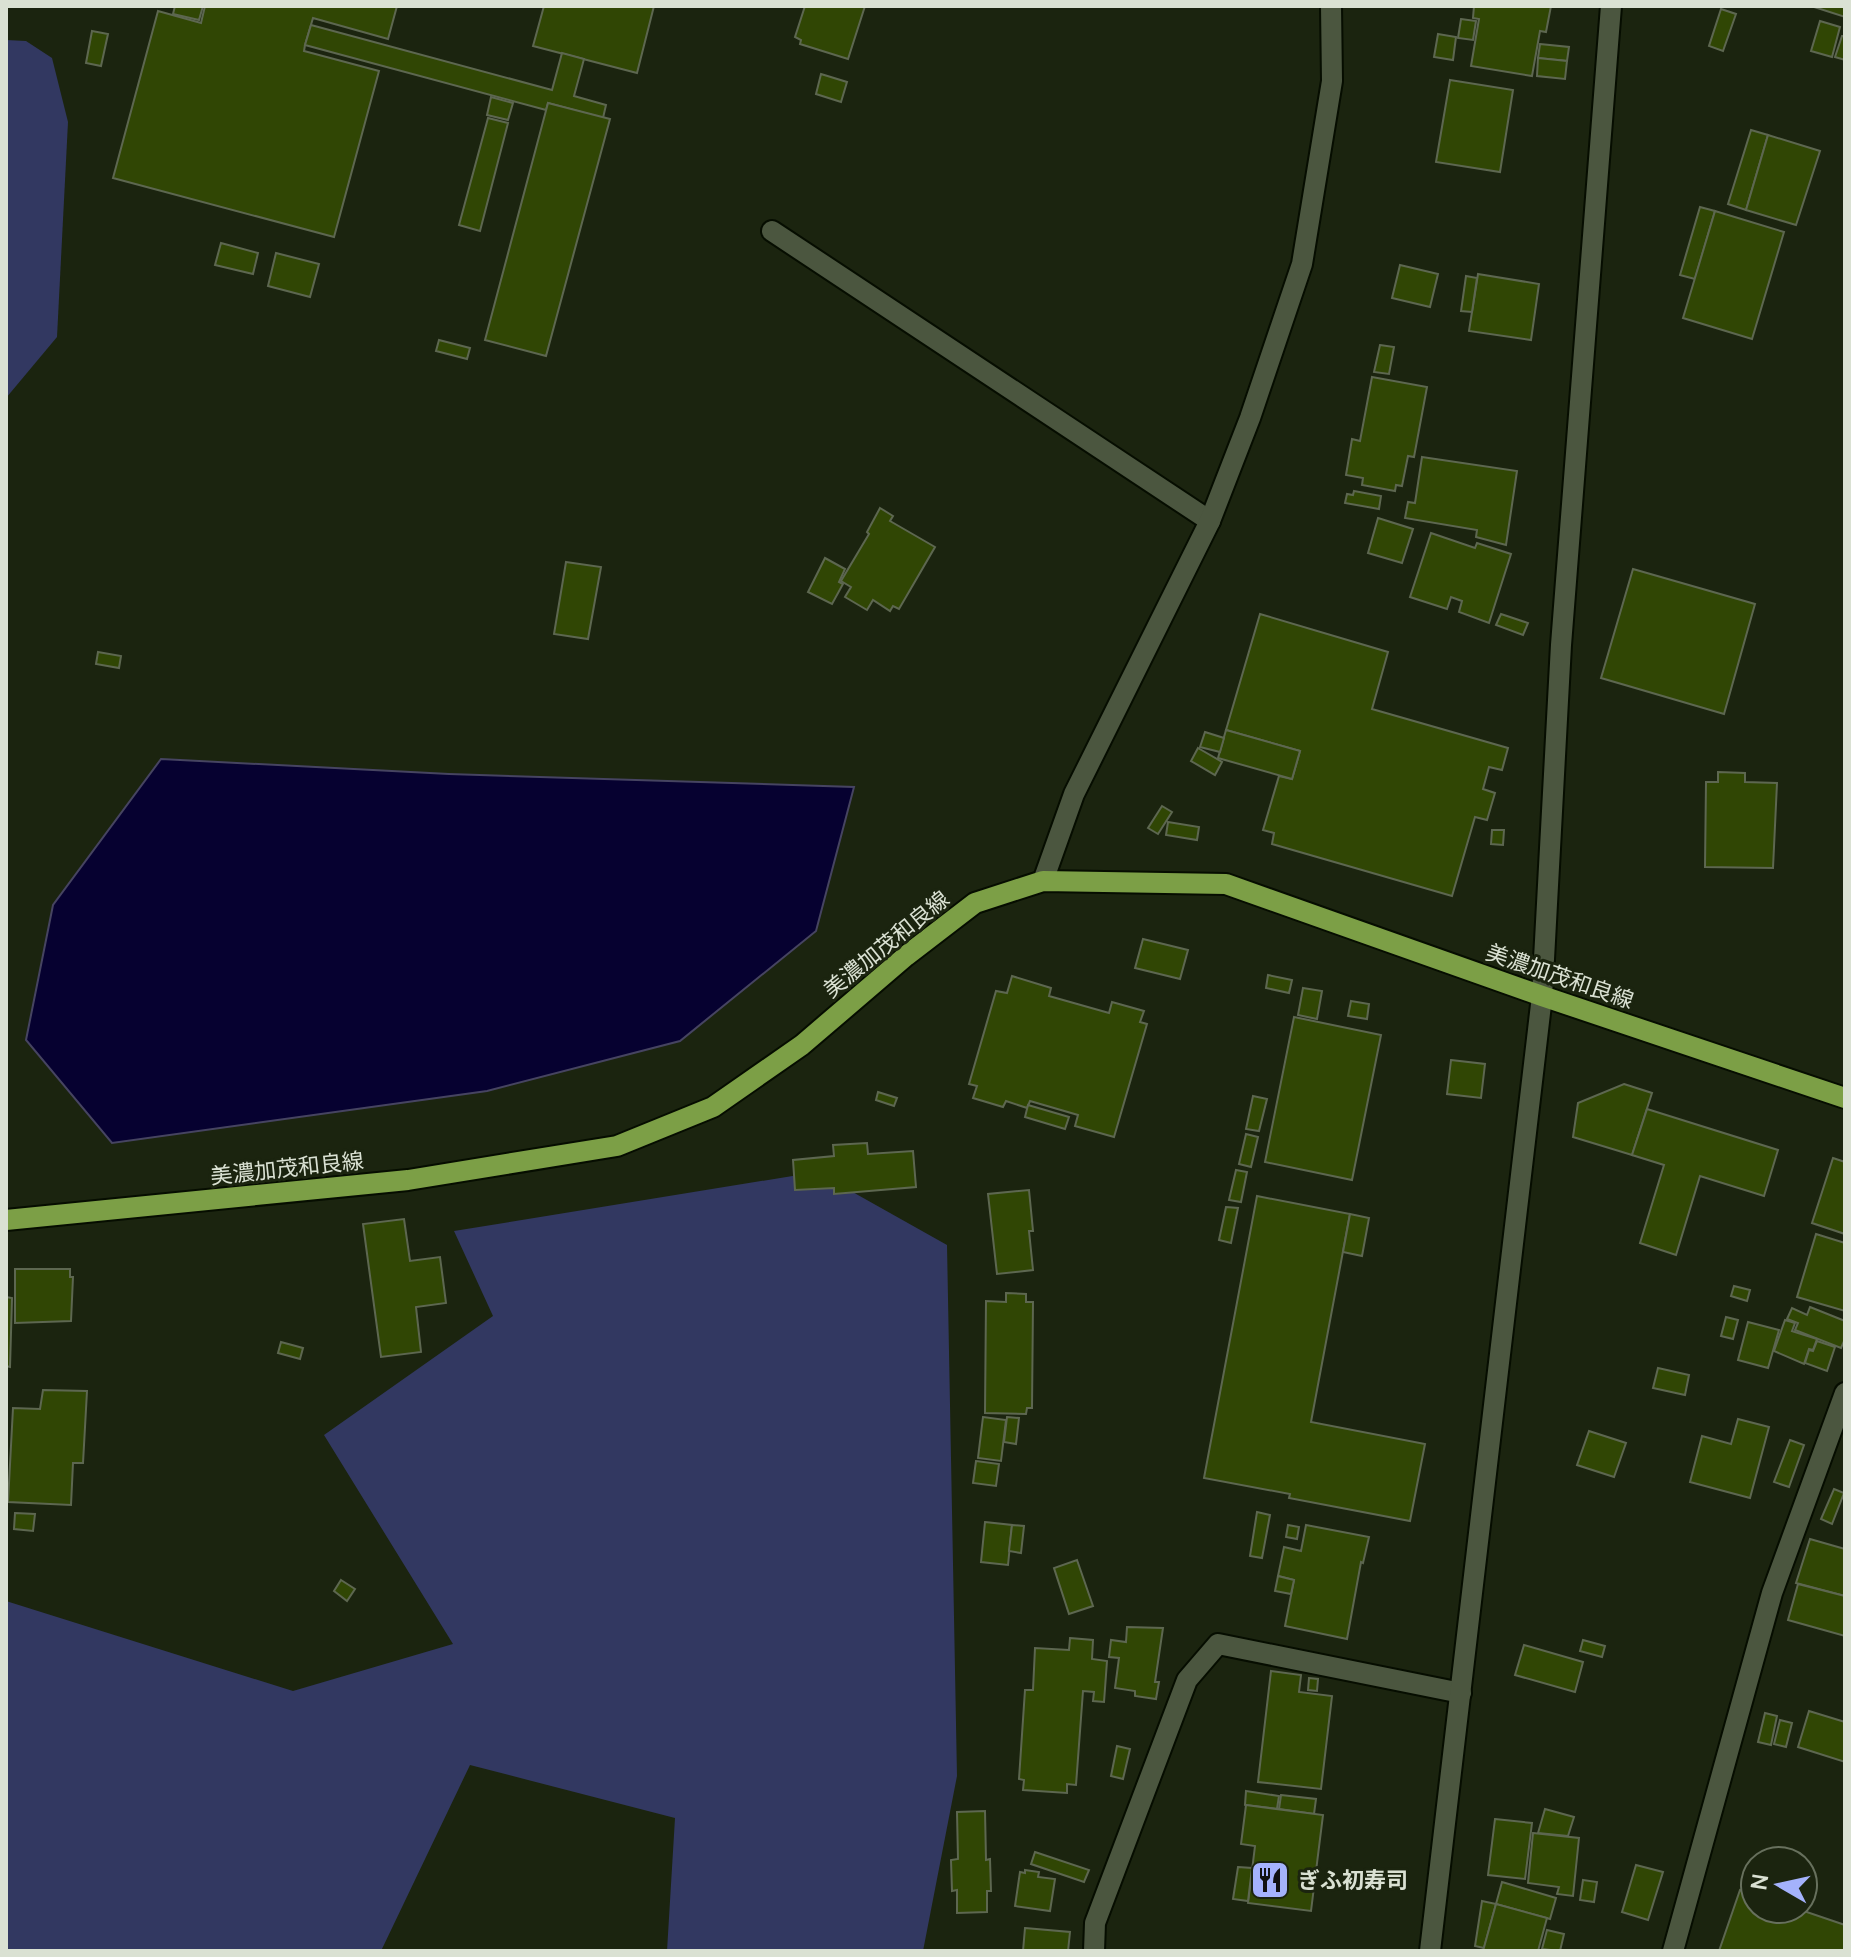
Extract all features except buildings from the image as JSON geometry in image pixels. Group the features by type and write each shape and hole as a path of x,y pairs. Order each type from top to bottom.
{"main road":[{"name":"美濃加茂和良線","path":"6,1220 408,1180 617,1146 713,1107 802,1045 906,956 975,903 1043,881 1226,884 1542,996 1845,1098"}],"street":[{"path":"1043,881 1074,794 1210,521 1250,418 1302,264 1332,81 1331,6"},
{"path":"1430,1951 1542,996 1561,645 1611,6"},
{"path":"772,231 1210,521"},
{"path":"1673,1951 1772,1593 1845,1393"},
{"path":"1094,1951 1095,1923 1187,1680 1218,1644 1461,1693"}],"shaded area":[{"path":"6,40 26,41 52,58 68,122 57,337 6,398"},
{"path":"161,759 449,774 854,787 816,931 680,1041 487,1091 112,1143 26,1040 53,905"},
{"path":"817,1172 947,1245 957,1776 923,1951 667,1951 675,1818 470,1765 381,1951 6,1951 6,1601 293,1691 453,1644 324,1435 493,1316 454,1231"}],"place":[{"name":"ぎふ初寿司","path":"1270,1880"}]}
